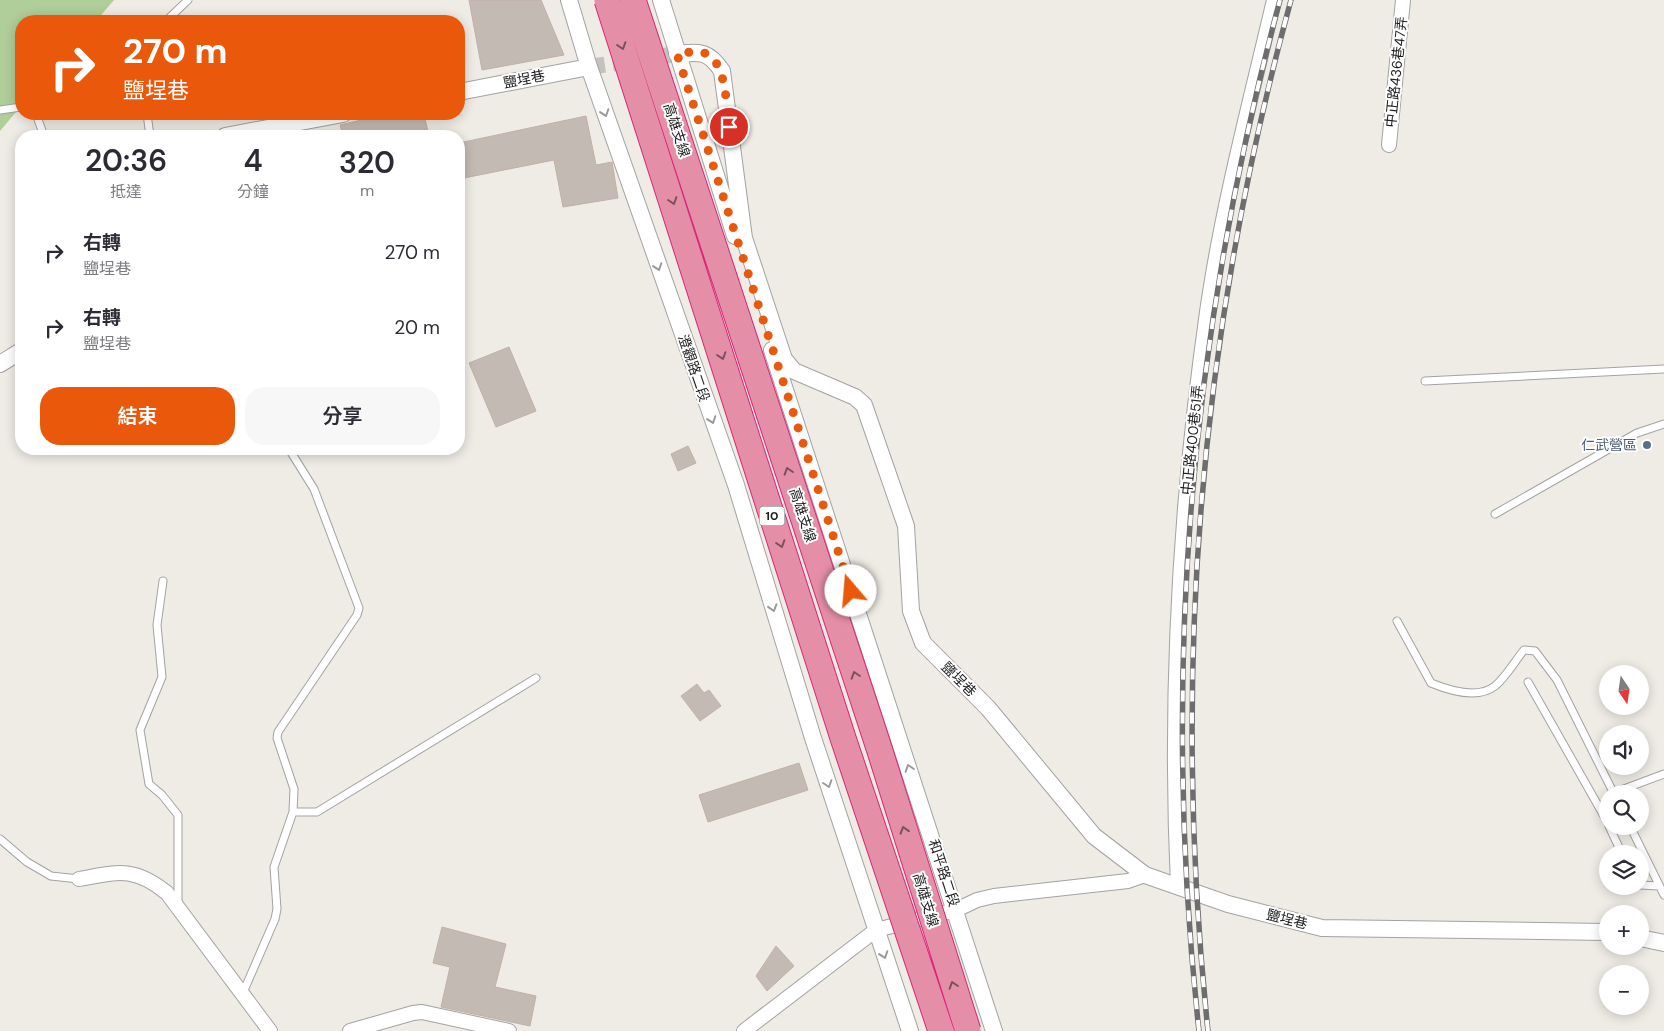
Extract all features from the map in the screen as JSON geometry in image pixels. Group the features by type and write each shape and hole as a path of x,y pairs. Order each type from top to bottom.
{"highway":[{"name":"高雄支線","path":"607,0 842,738 941,1031"},
{"name":"高雄支線","path":"632,0 879,748 968,1031"}],"street":[{"name":"澄觀路二段","path":"569,0 589,67 736,486 812,738 876,930"},
{"path":"661,0 677,54"},
{"name":"中正路400巷51弄","path":"1178,886 1176,638 1187,469 1207,310 1234,170 1274,0"},
{"name":"中正路436巷47弄","path":"1389,145 1403,0"},
{"name":"鹽埕巷","path":"677,54 702,52 714,59 722,71 744,238 784,359 794,371 855,397 864,405 906,526 911,611 923,642 988,708 1094,836 1145,875 1228,904 1322,928 1599,932"},
{"name":"和平路二段","path":"677,54 994,1031"},
{"name":"鹽埕巷","path":"465,91 589,67"},
{"path":"257,130 311,120"},
{"path":"0,364 15,355"},
{"path":"79,879 129,872 156,884 178,904 242,995 270,1031"},
{"path":"744,1031 876,930 956,910 977,900 994,896 1128,881 1145,875"},
{"path":"876,930 910,1031"},
{"path":"1649,940 1664,943"},
{"path":"350,1031 412,1013 422,1012 509,1031"}],"lane":[{"path":"172,15 188,0"},
{"path":"0,110 15,108"},
{"path":"1425,381 1664,369"},
{"path":"1495,514 1637,433 1664,424"},
{"path":"242,995 277,909 274,867 294,812 294,788 277,738 278,732 357,615 359,608 314,489 293,455"},
{"path":"163,581 157,625 162,677 140,730 149,784 162,795 178,815 178,904"},
{"path":"1397,621 1431,683 1449,690 1468,693 1494,687 1524,650 1535,652 1557,680 1610,785"},
{"path":"294,812 317,812 536,678"},
{"path":"1528,682 1599,807"},
{"path":"1635,785 1664,774"},
{"path":"1634,835 1664,895"},
{"path":"0,839 28,862 50,876 79,879"},
{"path":"1649,885 1660,886"}],"green space":[{"path":"0,0 114,0 101,15 15,15 15,113 0,131"}],"building":[{"path":"469,0 541,0 564,55 482,70"},
{"path":"586,116 596,165 612,162 618,198 563,207 554,160 465,178 465,142"},
{"path":"361,120 425,120 428,130 341,130 340,125"},
{"path":"509,347 536,411 496,427 469,363"},
{"path":"688,446 696,463 678,471 671,454"},
{"path":"697,684 704,693 709,690 721,706 700,721 681,696"},
{"path":"799,763 808,790 708,822 699,795"},
{"path":"442,927 506,944 495,987 536,996 530,1026 441,1007 450,967 433,963"},
{"path":"776,946 794,966 767,991 756,976"}],"tunnel":[{"path":"589,67 677,54"}],"railway":[{"path":"1199,1031 1188,901 1183,771 1184,641 1191,512 1204,383 1224,254 1249,127 1280,0"},
{"path":"1208,1031 1197,900 1192,770 1193,640 1201,511 1214,383 1234,255 1259,127 1291,0"}],"place":[{"name":"仁武營區","path":"1647,445"}],"route":[{"path":"729,127 722,71 714,59 702,52 677,54 851,591"}]}
